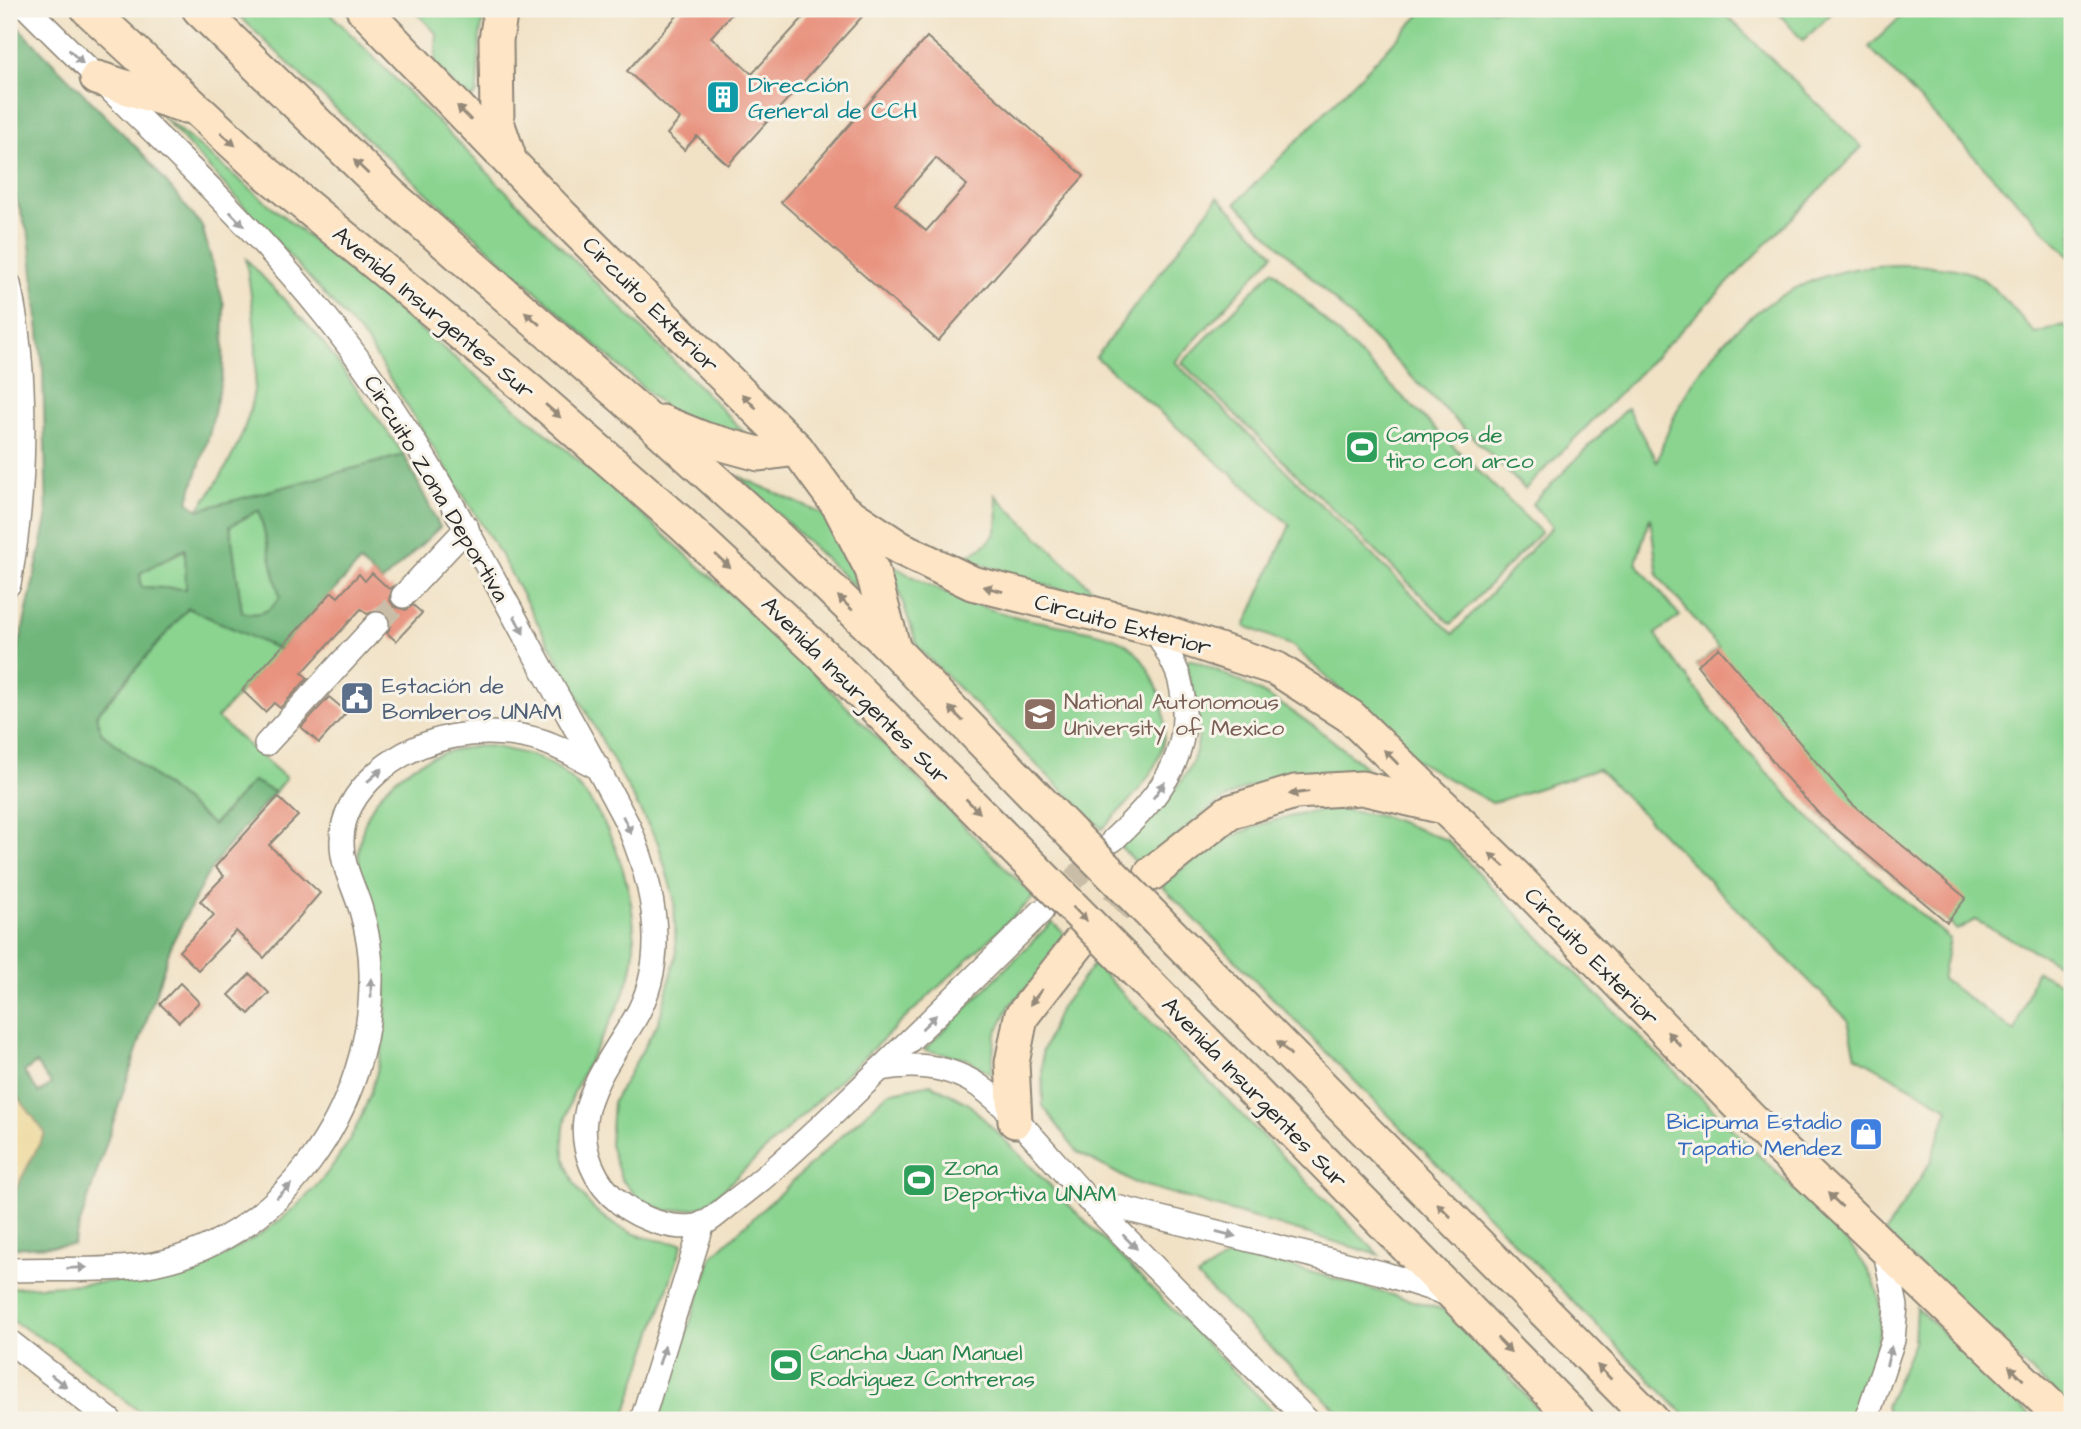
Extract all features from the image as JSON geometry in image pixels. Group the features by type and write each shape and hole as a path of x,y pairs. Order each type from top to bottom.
{"main road":[{"name":"Avenida Insurgentes Sur","path":"89,9 275,180 523,385 680,522 827,659 1577,1420"},
{"path":"200,9 393,197 643,415 775,535 894,650 1072,834 1652,1420"},
{"name":"Circuito Exterior","path":"363,9 797,449 841,509 900,548 972,583 1155,629 1277,669 1350,716 1439,806 1516,877 1780,1147 2066,1420"},
{"path":"501,9 496,40 497,122 510,160"},
{"path":"97,78 195,109"},
{"path":"643,415 704,439 759,454 797,449"},
{"path":"841,509 872,570 894,650"},
{"path":"1150,874 1230,812 1295,792 1362,788 1439,806"},
{"path":"1015,1121 1012,1063 1021,1017 1079,943"}],"street":[{"name":"Circuito Zona Deportiva","path":"28,9 152,130 322,311 421,452 467,528 599,768 629,827 647,875 655,927 650,975 643,1000 593,1094 585,1119 585,1147 597,1177 619,1202 633,1212 667,1224 703,1223"},
{"path":"9,284 23,375 18,516 9,584"},
{"path":"403,596 467,528"},
{"path":"266,744 377,624"},
{"path":"1113,840 1148,805 1174,769 1185,727 1178,676 1155,629"},
{"path":"9,1270 140,1266 172,1258 202,1247 249,1220 283,1193 305,1169 341,1115 353,1087 366,1039 371,999 370,959 361,910 345,868 342,839 348,811 356,796 387,765 412,748 450,736 489,733 545,742 599,768"},
{"path":"642,1420 703,1223 764,1180 1042,911"},
{"path":"880,1069 918,1065 954,1073 988,1092 1088,1200 1307,1420"},
{"path":"1088,1200 1382,1273 1457,1297"},
{"path":"1866,1420 1893,1340 1896,1306 1884,1247"},
{"path":"9,1341 110,1420"}],"green space":[{"path":"232,9 326,9 753,441 670,412 366,138"},
{"path":"413,9 485,9 480,36 477,93 468,101 435,65 437,34"},
{"path":"1426,9 1720,9 1862,147 1525,489 1236,203"},
{"path":"1775,9 1836,9 1803,41"},
{"path":"1909,9 2072,9 2072,259 1869,47"},
{"path":"9,18 142,153 202,226 224,305 223,371 210,432 188,501 198,510 404,455 440,527 382,582 360,562 280,650 188,608 96,715 101,732 213,825 253,781 275,792 227,847 206,877 172,943 73,1245 9,1248 9,1202 45,1133 9,1085 9,692 47,519 43,370 29,236 9,178","holes":["259,510 280,597 268,610 254,614 242,612 230,526","185,549 186,589 141,587 140,573","36,1063 51,1084 39,1093 24,1072"]},
{"path":"162,116 610,486 781,640 1034,897 710,1202 697,1208 667,1211 640,1200 621,1179 610,1145 613,1102 659,1021 676,955 674,898 658,843 499,552 365,339"},
{"path":"1218,197 1274,254 1175,362 1453,634 1552,527 1532,504 1627,408 1657,462 1672,421 1693,383 1718,349 1747,320 1781,296 1819,278 1860,268 1905,265 1943,267 1971,273 1985,281 2036,334 2064,325 2072,334 2072,971 1975,920 1957,930 1821,816 1697,665 1719,648 1658,576 1650,517 1636,563 1680,616 1655,634 1723,725 1818,827 1950,939 1942,979 2015,1032 2036,971 2072,989 2072,1410 1885,1233 1931,1161 1948,1108 1856,1056 1848,1020 1598,769 1492,803 1417,761 1293,646 1245,626 1290,525 1096,357"},
{"path":"246,259 319,337 404,455 198,510 237,446 248,418 254,390 255,332"},
{"name":"Campos de tiro con arco","path":"1273,270 1541,532 1451,624 1182,363"},
{"path":"738,476 825,515 855,573 856,588"},
{"path":"995,495 1099,596 1054,588 962,558 983,547 994,534 998,518"},
{"path":"259,510 280,597 268,610 254,614 242,612 230,525"},
{"path":"186,549 186,589 141,587 140,573"},
{"path":"890,564 920,581 983,607 1116,639 1126,644 1140,658 1155,681 1164,709 1162,749 1155,766 1132,798 1102,829 918,648"},
{"path":"188,608 280,650 217,718 286,778 275,792 253,781 213,825 101,732 96,716"},
{"path":"1189,659 1241,682 1289,709 1334,741 1377,778 1313,774 1291,776 1249,787 1211,808 1142,869 1119,845 1162,804 1190,768 1197,748 1199,725 1195,698 1185,665"},
{"path":"489,746 528,754 546,761 581,789 611,837 629,894 634,950 630,975 619,1004 575,1090 566,1119 563,1148 571,1177 592,1207 611,1223 634,1234 683,1243 623,1420 150,1420 59,1349 9,1319 9,1288 132,1279 172,1272 217,1257 258,1235 295,1208 326,1175 351,1138 369,1096 381,1051 386,1003 385,979 378,932 359,863 359,847 365,824 388,786 405,772 444,753"},
{"path":"1337,809 1386,817 1447,840 1540,938 1850,1245 1868,1270 1876,1287 1880,1320 1869,1373 1849,1420 1690,1420 1162,886 1202,854 1242,832 1286,817"},
{"path":"1052,922 1072,941 1010,1005 995,1036 991,1074 967,1059 924,1050"},
{"path":"1094,964 1379,1255 1133,1182 1077,1152 1043,1106 1042,1053 1059,1010"},
{"name":"Zona Deportiva UNAM","path":"931,1084 969,1104 1282,1420 658,1420 712,1256 888,1093"},
{"path":"1236,1251 1452,1312 1548,1420 1347,1420 1197,1277"},
{"path":"1916,1307 2035,1420 1890,1420 1886,1406 1914,1343"}],"sand":[{"path":"9,1085 45,1133 9,1202"}],"building":[{"name":"Dirección General de CCH","path":"683,9 736,9 711,37 752,74 811,9 869,9 728,165 697,136 684,150 667,134 680,119 627,71"},
{"path":"927,37 1084,176 938,341 781,202","holes":["936,158 967,185 926,231 895,204"]},
{"path":"372,573 389,589 393,586 389,599 394,607 406,610 413,605 422,613 396,641 387,633 391,626 387,614 379,610 367,614 361,609 302,673 308,678 280,708 274,703 265,712 242,690 332,592 338,597 359,574 365,581"},
{"path":"1719,648 1852,804 1966,898 1947,922 1821,816 1782,773 1697,665"},
{"path":"329,697 347,712 319,743 301,727"},
{"path":"278,797 298,816 269,845 320,893 264,958 236,931 198,970 179,951 214,915 200,901 224,876 215,867"},
{"path":"250,974 269,993 249,1014 229,995"},
{"path":"180,983 199,1002 179,1022 160,1004"}],"tunnel":[{"path":"377,624 403,596"},
{"path":"1049,904 1104,849"},
{"path":"1079,943 1151,874"}],"place":[{"name":"Dirección General de CCH","path":"723,97"},
{"name":"Campos de tiro con arco","path":"1362,447"},
{"name":"Estación de Bomberos UNAM","path":"357,698"},
{"name":"National Autonomous University of Mexico","path":"1040,714"},
{"name":"Bicipuma Estadio Tapatio Mendez","path":"1866,1134"},
{"name":"Zona Deportiva UNAM","path":"919,1180"},
{"name":"Cancha Juan Manuel Rodriguez Contreras","path":"786,1365"}]}
